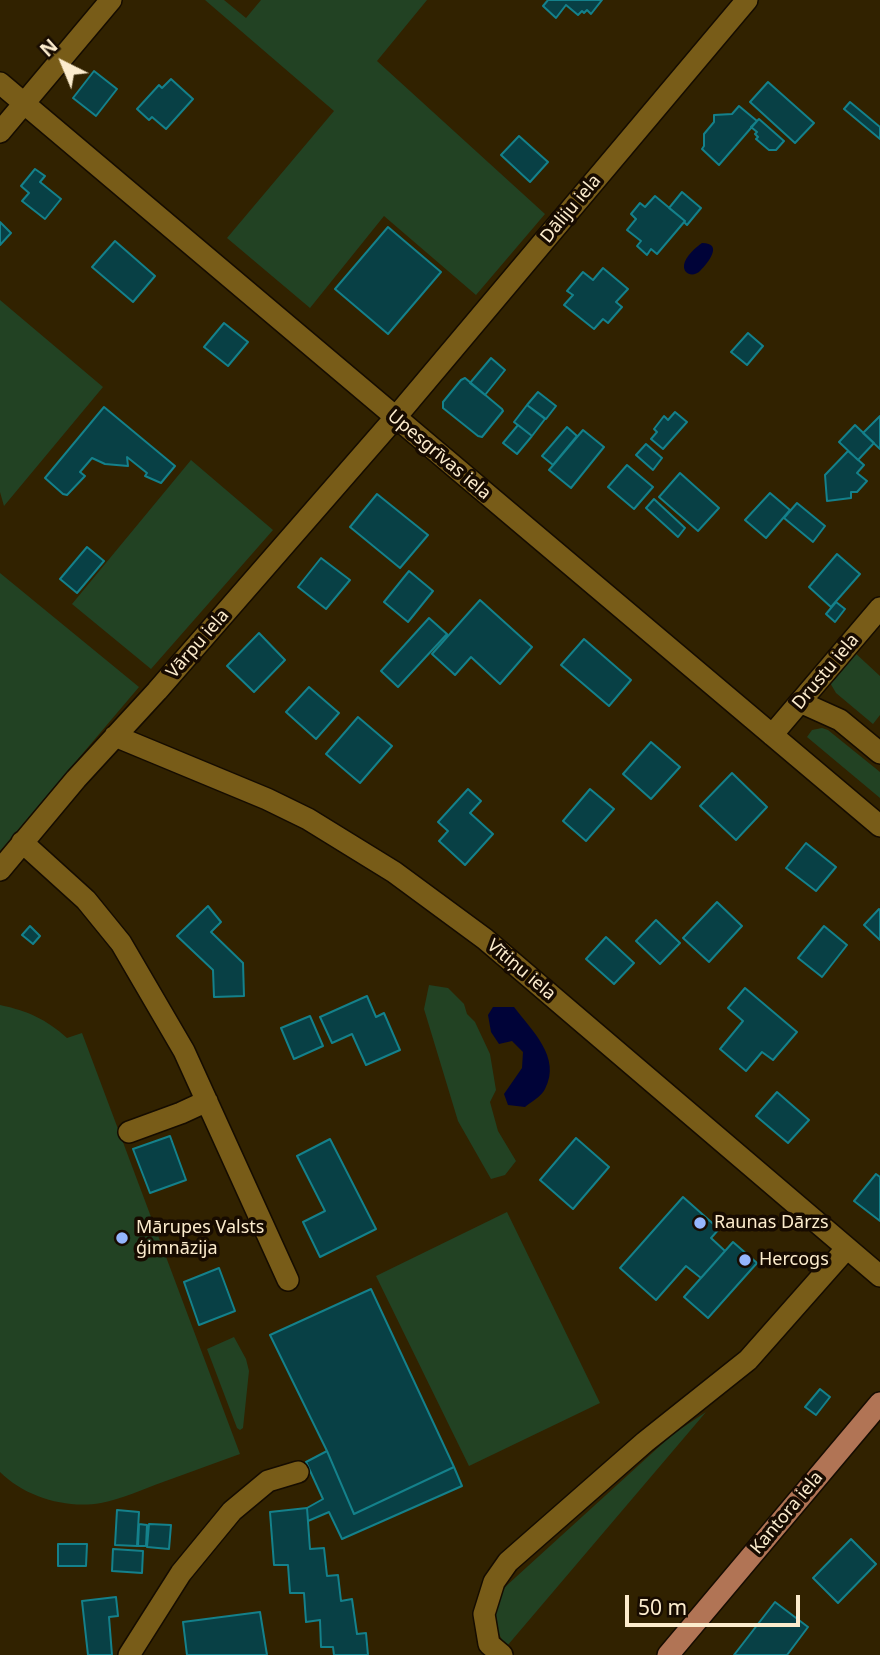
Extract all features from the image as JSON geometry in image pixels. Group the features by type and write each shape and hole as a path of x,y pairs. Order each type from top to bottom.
{"main road":[{"name":"Kantora iela","path":"668,1655 880,1403"}],"street":[{"path":"0,132 111,0"},
{"name":"Dāliju iela","path":"395,418 747,0"},
{"name":"Upesgrīvas iela","path":"0,83 880,826"},
{"name":"Vārpu iela","path":"0,870 76,779 157,691 395,418"},
{"name":"Drustu iela","path":"772,735 880,608"},
{"path":"800,702 840,720 880,752"},
{"name":"Vītiņu iela","path":"115,736 267,799 307,819 394,872 485,939 880,1276"},
{"path":"22,842 86,900 121,943 184,1051 288,1280"},
{"path":"129,1132 207,1101"},
{"path":"502,1655 489,1644 484,1614 494,1582 508,1562 645,1442 748,1360 847,1248"},
{"path":"129,1655 181,1573 232,1511 268,1481 298,1472"}],"green space":[{"path":"205,0 224,0 246,18 261,0 427,0 377,61 545,214 476,295 384,216 310,308 227,238 334,111"},
{"path":"0,300 103,387 4,506 0,492"},
{"path":"191,460 273,530 151,669 72,604"},
{"path":"0,573 139,687 0,851"},
{"path":"853,651 880,676 880,715 873,724 836,693 829,681"},
{"path":"822,728 880,772 880,798 807,737 812,730"},
{"path":"429,985 448,988 464,1004 490,1054 496,1090 490,1102 498,1131 516,1161 505,1175 491,1179 458,1121 424,1009"},
{"path":"0,1005 36,1017 67,1038 82,1033 240,1454 125,1496 88,1504 47,1499 21,1488 0,1472"},
{"path":"507,1212 600,1403 469,1466 376,1276"},
{"path":"234,1337 249,1371 243,1428 240,1430 207,1349"},
{"path":"706,1412 507,1646 496,1625 496,1611 505,1587 673,1434"}],"shaded area":[{"path":"702,243 712,246 712,254 700,271 689,274 684,268 685,262 691,252"},
{"path":"493,1007 514,1007 536,1035 547,1055 550,1066 545,1089 525,1107 508,1105 504,1094 522,1068 523,1052 512,1041 499,1044 491,1032 488,1015"}],"building":[{"path":"548,0 602,0 591,14 587,10 578,15 566,5 556,18 543,6"},
{"path":"94,71 117,89 96,116 73,98"},
{"path":"171,79 193,99 166,129 152,117 149,120 137,109 159,85 162,88"},
{"path":"768,82 814,123 795,143 750,102"},
{"path":"850,102 880,127 880,139 844,109"},
{"path":"739,106 757,121 719,165 702,149 704,134 714,122 714,115 732,114"},
{"path":"759,119 784,141 776,150 769,150 756,139 757,132 751,127"},
{"path":"519,136 548,162 530,182 501,155"},
{"path":"35,169 45,176 40,182 61,199 45,219 22,201 29,193 21,186"},
{"path":"682,192 701,208 687,225 669,208"},
{"path":"655,196 685,221 657,254 651,249 647,255 637,246 641,241 627,230 636,219 631,214 640,203 645,207"},
{"path":"0,222 11,233 0,245"},
{"path":"388,227 441,272 388,334 335,289"},
{"path":"115,241 155,276 133,302 92,267"},
{"path":"603,268 628,289 616,302 622,307 608,323 603,319 594,329 564,305 573,295 567,291 583,272 593,280"},
{"path":"224,323 248,342 228,366 204,347"},
{"path":"748,333 763,346 747,365 731,352"},
{"path":"491,358 505,370 485,395 470,383"},
{"path":"465,378 503,411 482,437 443,408 443,402"},
{"path":"538,392 556,406 546,419 527,405"},
{"path":"527,405 545,419 532,436 514,422"},
{"path":"104,407 175,466 161,483 145,476 147,473 127,457 128,466 105,464 92,458 80,472 85,476 67,495 63,494 45,478"},
{"path":"675,412 687,422 663,449 651,439 657,432 654,429 664,416 668,420"},
{"path":"880,416 880,449 863,433"},
{"path":"518,425 532,436 517,454 503,443"},
{"path":"855,425 874,443 858,460 839,442"},
{"path":"567,427 577,436 553,465 542,456"},
{"path":"583,430 604,447 571,488 549,470"},
{"path":"646,444 662,458 653,470 636,455"},
{"path":"848,451 864,465 857,473 867,481 857,492 851,492 851,498 827,501 825,475"},
{"path":"627,465 653,487 634,509 608,487"},
{"path":"680,473 719,508 698,531 659,497"},
{"path":"770,493 790,510 766,538 745,520"},
{"path":"377,494 428,535 400,568 350,527"},
{"path":"654,499 685,528 678,537 646,508"},
{"path":"797,503 825,526 813,542 784,518"},
{"path":"87,547 104,561 77,593 60,579"},
{"path":"837,554 860,574 831,607 809,587"},
{"path":"321,558 350,580 326,609 298,587"},
{"path":"409,571 433,591 408,622 384,602"},
{"path":"480,600 532,647 500,684 471,657 455,675 432,654"},
{"path":"836,602 845,609 835,622 826,614"},
{"path":"429,618 447,634 398,687 381,671"},
{"path":"259,633 285,660 254,692 227,666"},
{"path":"584,639 631,680 609,706 561,665"},
{"path":"309,687 339,713 316,739 286,712"},
{"path":"358,717 392,746 360,783 326,754"},
{"path":"651,742 680,767 651,799 623,774"},
{"path":"732,773 767,807 736,840 700,806"},
{"path":"468,789 481,801 470,813 493,834 465,865 439,841 448,831 438,822"},
{"path":"590,789 614,809 586,841 563,821"},
{"path":"806,843 836,867 816,891 786,868"},
{"path":"717,902 742,926 709,962 683,938"},
{"path":"208,906 221,922 211,932 243,963 244,996 214,997 213,970 177,936"},
{"path":"880,910 880,940 864,925"},
{"path":"656,920 680,943 660,964 636,941"},
{"path":"30,926 40,936 33,944 22,935"},
{"path":"824,926 847,945 822,977 798,958"},
{"path":"606,937 634,963 614,984 586,959"},
{"path":"745,988 797,1032 773,1060 762,1052 746,1071 720,1049 743,1021 728,1008"},
{"path":"367,996 376,1017 384,1013 400,1050 366,1065 352,1034 332,1043 320,1017"},
{"path":"310,1016 323,1046 294,1059 281,1028"},
{"path":"777,1092 809,1120 788,1143 756,1116"},
{"path":"170,1136 186,1180 150,1193 133,1149"},
{"path":"576,1138 609,1167 573,1209 540,1180"},
{"path":"330,1139 376,1229 320,1257 303,1222 325,1211 297,1156"},
{"path":"876,1174 880,1177 880,1221 854,1201"},
{"path":"683,1197 719,1229 711,1238 725,1251 701,1278 686,1266 656,1300 620,1268"},
{"path":"733,1242 757,1263 708,1318 684,1297"},
{"path":"219,1268 235,1311 199,1325 184,1282"},
{"path":"371,1289 454,1467 354,1514 327,1451 270,1335"},
{"path":"820,1389 830,1397 816,1415 805,1407"},
{"path":"327,1451 354,1514 454,1467 462,1486 342,1539 329,1512 308,1521 307,1508 323,1499 306,1462"},
{"path":"307,1508 310,1549 324,1548 327,1576 338,1575 341,1601 352,1599 357,1634 366,1633 368,1655 334,1655 333,1647 321,1647 320,1620 306,1622 304,1593 290,1593 288,1565 274,1565 270,1512"},
{"path":"117,1510 139,1512 137,1546 115,1545"},
{"path":"139,1524 147,1525 146,1546 138,1546"},
{"path":"149,1524 171,1525 169,1549 147,1547"},
{"path":"851,1539 876,1564 838,1603 813,1578"},
{"path":"58,1544 87,1544 86,1566 58,1566"},
{"path":"113,1549 143,1551 142,1573 112,1571"},
{"path":"116,1597 118,1616 109,1617 112,1655 88,1655 82,1601"},
{"path":"775,1602 808,1627 787,1655 734,1655"},
{"path":"260,1612 267,1655 187,1655 183,1622"}],"place":[{"name":"Raunas Dārzs","path":"700,1223"},
{"name":"Mārupes Valsts ģimnāzija","path":"122,1238"},
{"name":"Hercogs","path":"745,1260"}]}
